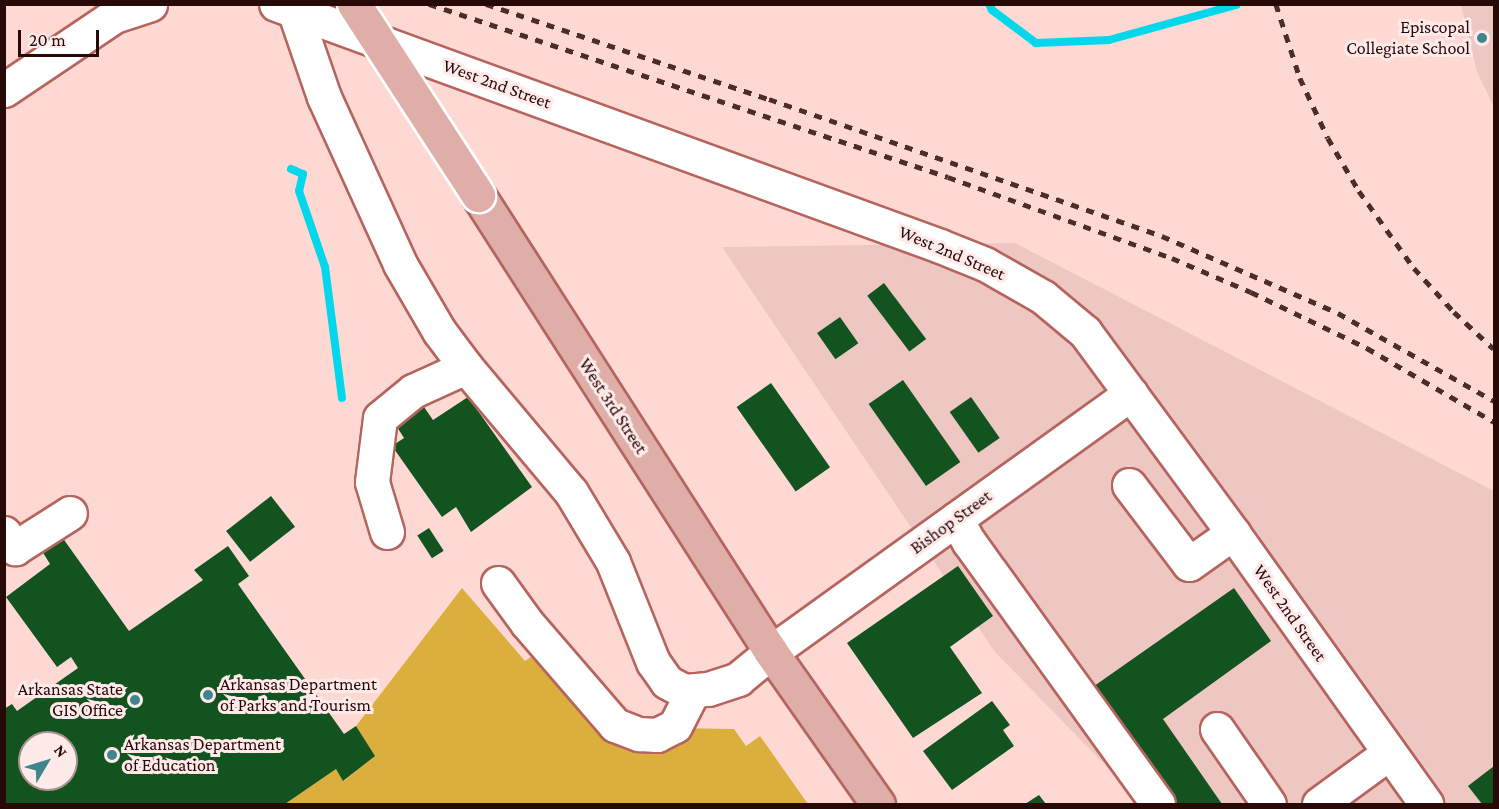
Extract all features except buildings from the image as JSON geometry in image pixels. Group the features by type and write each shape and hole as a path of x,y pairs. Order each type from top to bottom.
{"main road":[{"name":"West 3rd Street","path":"354,4 771,652 878,804"}],"street":[{"path":"4,90 114,16 150,4"},
{"path":"285,7 385,234 439,331 466,367 571,492 613,562 652,662 668,682 684,692 692,692 675,726 657,735 639,734 615,725 527,623 498,583"},
{"name":"West 2nd Street","path":"285,7 985,264 1042,297 1068,316 1084,332 1131,393 1426,804"},
{"path":"387,532 372,482 380,418 413,391 466,367"},
{"name":"Bishop Street","path":"692,692 738,679 771,652 1131,393"},
{"path":"1129,485 1189,564 1233,533"},
{"path":"4,533 15,548 70,513"},
{"path":"956,519 969,542 1158,804"},
{"path":"1217,729 1269,804"},
{"path":"1318,804 1389,753"}],"shaded area":[{"name":"Episcopal Collegiate School","path":"1461,5 1494,5 1494,107 1477,72"},
{"path":"1015,243 1494,491 1494,804 1143,804 995,652 722,247"},
{"path":"462,588 525,661 541,650 594,703 671,728 734,729 746,746 760,736 808,804 285,804 336,769 344,781 374,756 356,726"}],"waterway":[{"path":"989,4 992,10 1036,43 1109,40 1236,5"},
{"path":"291,169 303,174 299,191 325,267 342,398"}],"railway":[{"path":"429,4 948,177 1172,258 1251,292 1367,348 1494,422"},
{"path":"486,4 769,99 1162,236 1338,313 1494,401"},
{"path":"1276,4 1300,78 1328,138 1359,191 1414,268 1454,312 1494,349"}],"place":[{"name":"Episcopal Collegiate School","path":"1482,38"},
{"name":"Arkansas Department of Parks and Tourism","path":"208,695"},
{"name":"Arkansas State GIS Office","path":"135,700"},
{"name":"Arkansas Department of Education","path":"112,755"}]}
